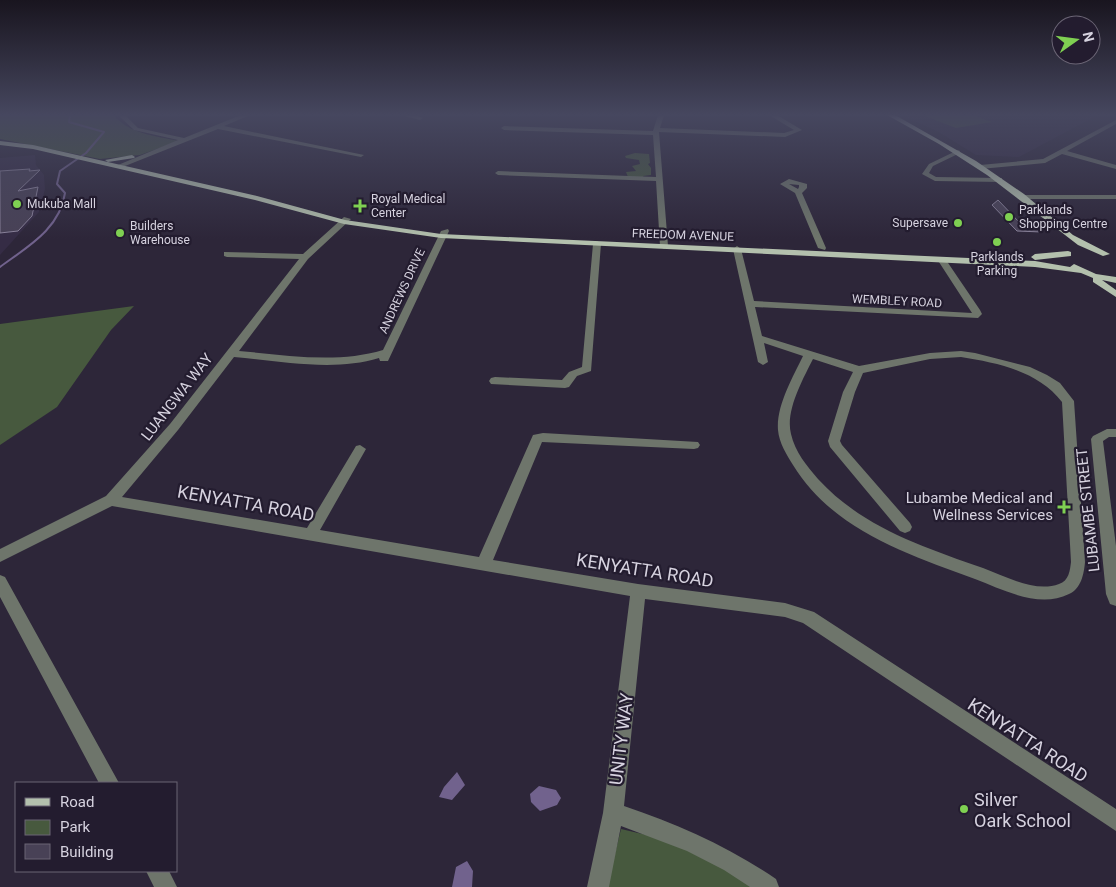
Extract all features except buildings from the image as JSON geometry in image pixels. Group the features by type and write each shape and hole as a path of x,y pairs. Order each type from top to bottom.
{"main road":[{"name":"FREEDOM AVENUE","path":"68,156 120,166 346,220 443,233 596,244 664,244 737,250 869,256 1033,260"},
{"path":"964,156 1021,197 1064,234 1085,247 1116,258"},
{"path":"96,161 132,157"},
{"name":"FREEDOM AVENUE","path":"443,233 664,244 912,252 1033,260"},
{"path":"1064,234 1068,253 1066,260 1116,294"},
{"path":"1033,260 1085,251 1106,254"},
{"path":"869,256 912,252"},
{"path":"1033,260 1116,280"}],"street":[{"path":"110,164 135,156"},
{"path":"120,166 144,156"},
{"path":"657,156 664,244"},
{"path":"949,156 931,165 925,174 930,178 999,180"},
{"path":"980,167 1039,162 1052,156"},
{"path":"1078,156 1116,167"},
{"path":"498,173 658,179"},
{"path":"798,192 822,248"},
{"path":"1021,197 1116,197"},
{"name":"LUANGWA WAY","path":"0,556 111,500 174,427 305,257 346,220"},
{"name":"ANDREWS DRIVE","path":"230,353 307,359 366,359 385,357 443,233"},
{"path":"495,381 565,384 573,374 587,369 596,244"},
{"path":"737,250 763,362"},
{"path":"227,254 305,257"},
{"name":"WEMBLEY ROAD","path":"750,304 975,316 977,314 975,310 941,259"},
{"path":"758,338 859,370 930,356 961,354 1026,369 1056,386 1068,401 1078,562 1076,577 1071,586 1062,591 1033,592 956,566 886,538 848,515 818,490 795,460 784,430 792,395 809,355"},
{"path":"859,370 849,392 834,441 836,447 905,527"},
{"name":"LUBAMBE STREET","path":"1116,433 1107,433 1097,439 1116,599"},
{"path":"484,564 537,438 694,445"},
{"path":"310,535 360,449"},
{"name":"KENYATTA ROAD","path":"111,500 638,591 785,610 808,617 1116,821"},
{"path":"0,582 108,782"},
{"name":"UNITY WAY","path":"598,887 613,813 638,591"},
{"path":"613,813 661,828 708,848 768,887"},
{"path":"158,872 166,887"}],"shaded area":[{"name":"Mukuba Mall","path":"35,156 36,165 44,175 45,189 39,212 0,255 0,158"},
{"path":"457,772 465,785 452,800 439,797 444,787"},
{"path":"539,786 556,790 561,798 557,805 540,811 531,802 530,794"},
{"path":"467,861 473,871 472,887 452,887 456,867"}],"green space":[{"path":"87,156 126,156 100,159"},
{"path":"625,156 649,156 650,163 648,164 651,168 651,175 643,176 644,178 628,177 626,172 636,171 632,166 640,164 639,160"},
{"path":"134,306 111,330 57,407 0,445 0,324"},
{"path":"621,829 694,846 751,887 607,887"}],"waterway":[{"path":"0,267 41,236 57,217 65,193 57,184 60,171 81,156"}],"place":[{"name":"Mukuba Mall","path":"17,204"},
{"name":"Royal Medical Center","path":"360,206"},
{"name":"Parklands Shopping Centre","path":"1009,217"},
{"name":"Supersave","path":"958,223"},
{"name":"Builders Warehouse","path":"120,233"},
{"name":"Parklands Parking","path":"997,242"},
{"name":"Lubambe Medical and Wellness Services","path":"1064,507"},
{"name":"Silver Oark School","path":"964,809"}]}
